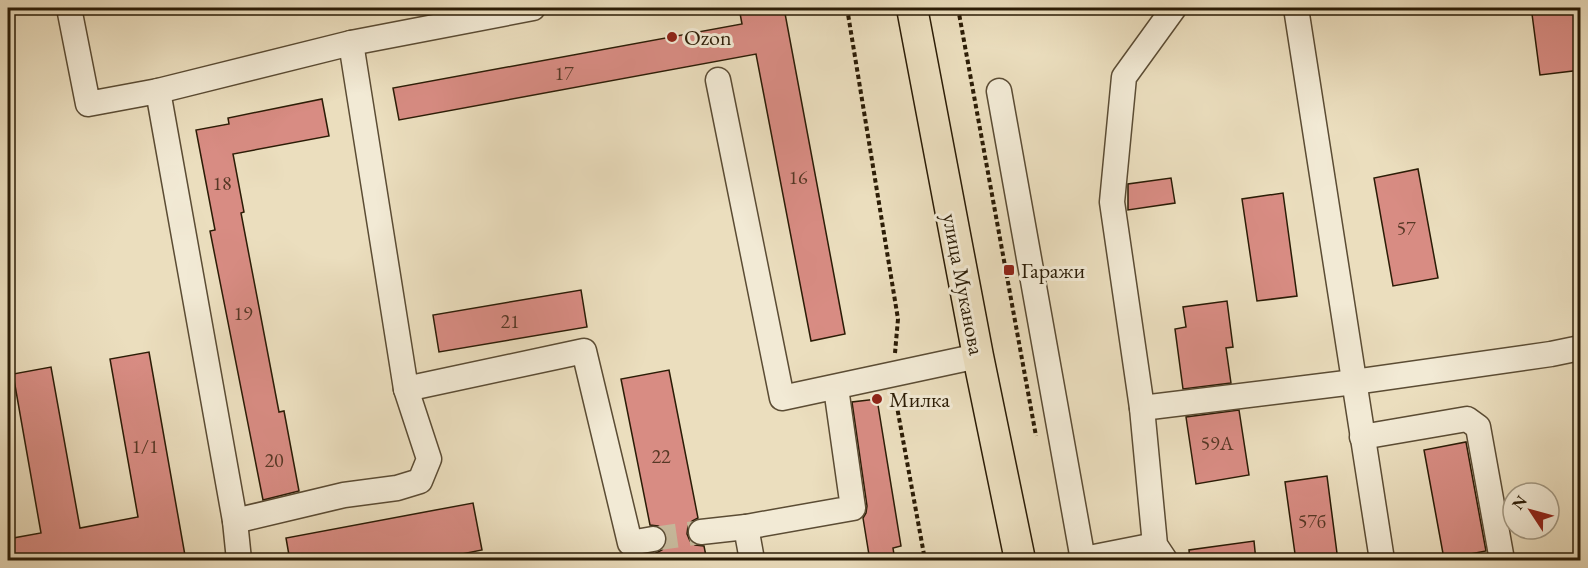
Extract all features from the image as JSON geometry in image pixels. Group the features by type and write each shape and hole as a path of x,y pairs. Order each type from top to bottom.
{"main road":[{"name":"улица Муканова","path":"912,8 978,356 1020,561"}],"street":[{"path":"69,8 88,104 158,91 351,43 518,9"},
{"path":"999,91 1081,560 1160,553 1142,408 1112,202 1124,77 1173,8"},
{"path":"1296,8 1382,561"},
{"path":"235,521 344,495 397,489 420,481 429,459 406,389 351,43"},
{"path":"718,80 782,398 978,356"},
{"path":"158,91 235,521 239,561"},
{"path":"1142,408 1354,382 1581,348"},
{"path":"406,389 584,351 636,547"},
{"path":"701,532 746,527 853,508 836,388"},
{"path":"1362,437 1467,419 1478,427 1502,561"},
{"path":"746,527 752,561"}],"path":[{"path":"847,8 898,319 893,375 895,399 925,561"},
{"path":"958,8 1021,363 1038,444"}],"building":[{"path":"739,8 784,8 845,334 811,341 756,54 399,120 393,88 742,24"},
{"path":"1581,8 1581,70 1540,75 1532,14"},
{"path":"322,99 329,136 233,154 244,212 241,213 279,412 284,411 299,491 263,500 210,231 215,230 196,130 229,124 228,118"},
{"path":"1418,169 1438,278 1393,286 1374,178"},
{"path":"1171,178 1175,203 1128,210 1128,184"},
{"path":"1283,193 1297,296 1257,301 1242,199"},
{"path":"581,290 587,327 439,352 433,315"},
{"path":"1227,301 1233,347 1226,348 1231,383 1183,389 1175,329 1186,327 1183,307"},
{"path":"149,352 186,561 8,561 8,539 41,533 13,374 51,367 80,528 138,517 110,359"},
{"path":"669,370 698,518 688,526 687,534 695,545 704,546 707,561 657,561 656,553 666,544 667,536 664,529 650,525 621,379"},
{"path":"877,399 901,546 893,548 895,561 870,561 863,518 867,506 852,402"},
{"path":"1239,410 1249,475 1196,484 1186,417"},
{"path":"1466,442 1486,551 1444,559 1424,450"},
{"path":"1327,476 1338,561 1296,561 1285,482"},
{"path":"473,503 482,550 427,561 290,561 286,538"},
{"path":"1254,541 1256,561 1190,561 1189,550"}],"tunnel":[{"path":"653,539 701,532"}],"place":[{"name":"Ozon","path":"672,37"},
{"name":"Гаражи","path":"1009,270"},
{"name":"Милка","path":"877,399"}]}
